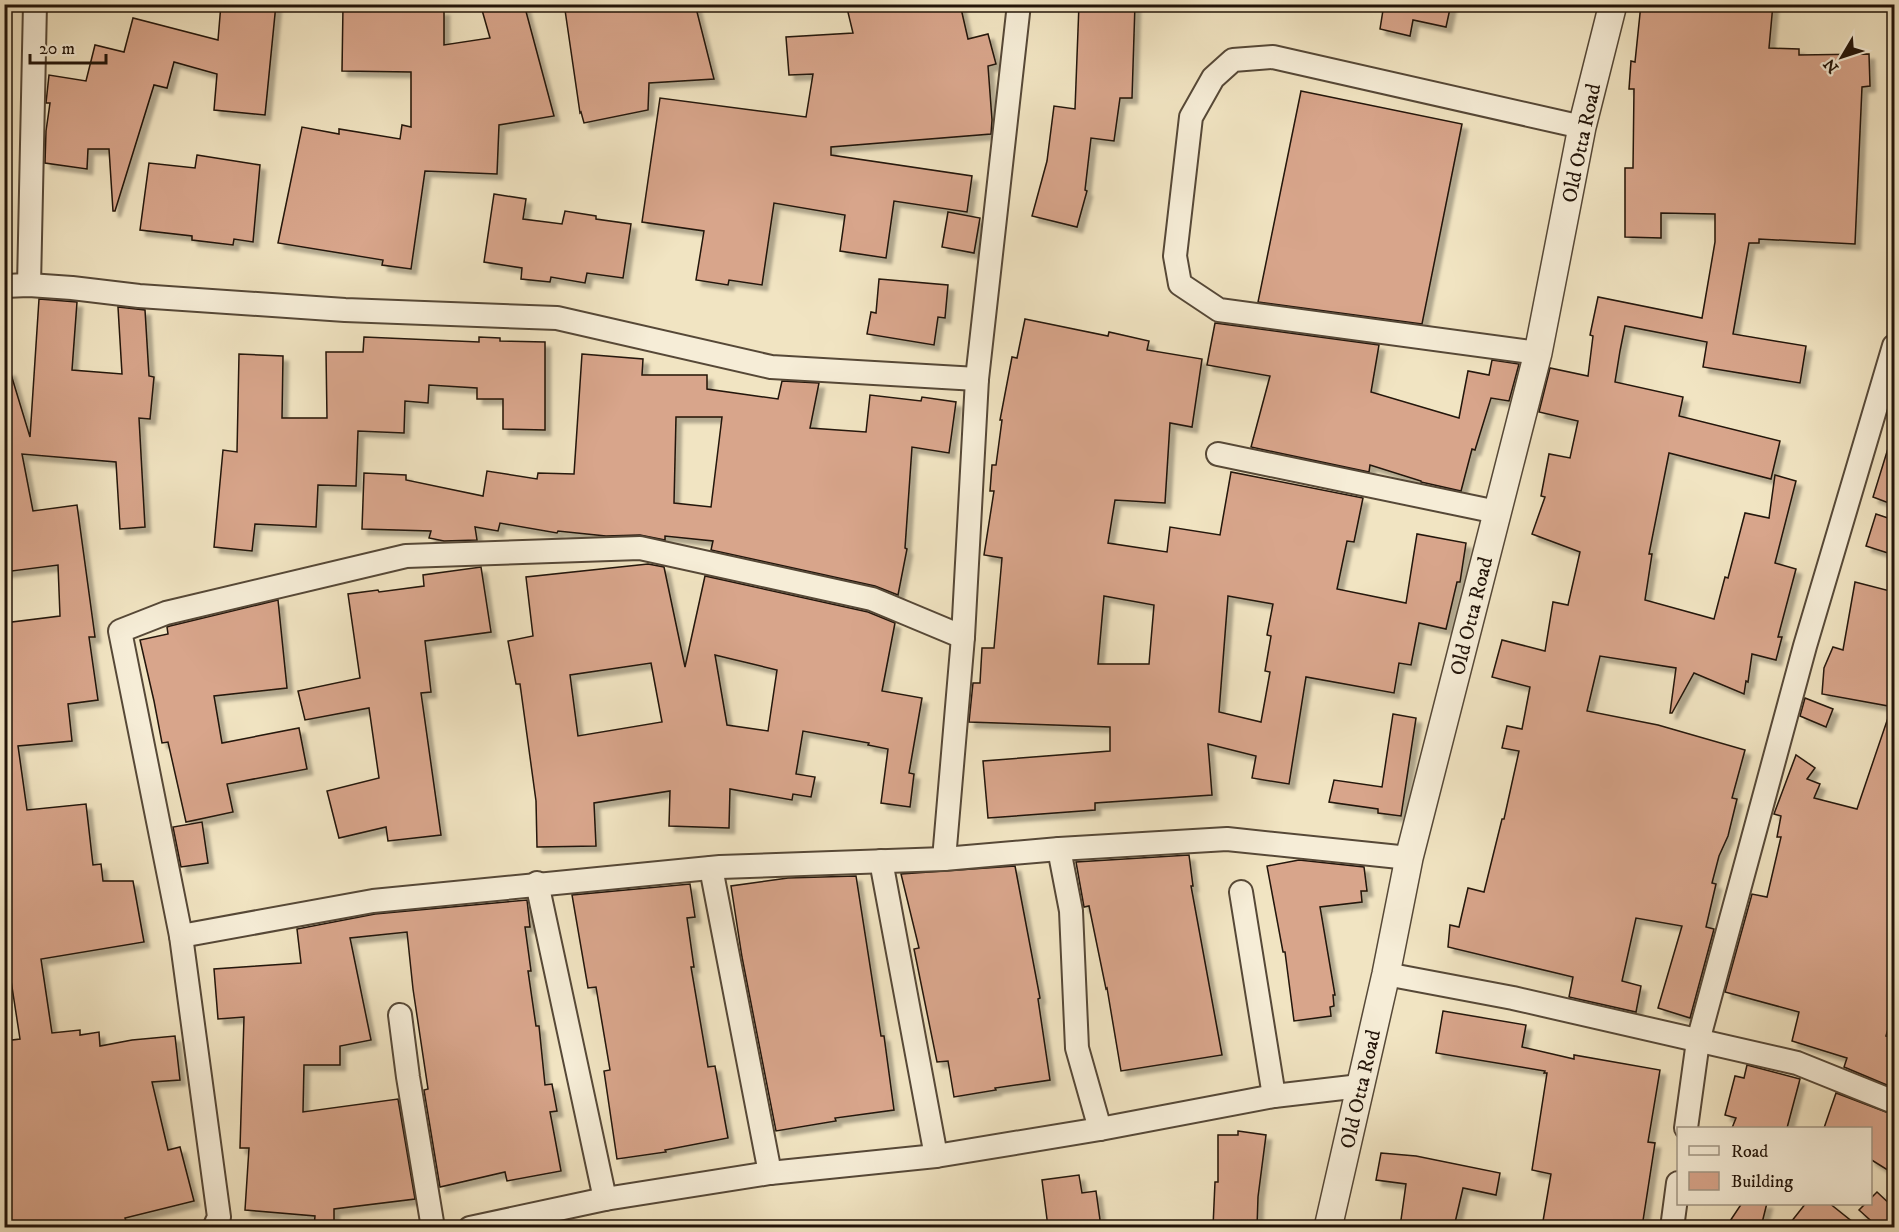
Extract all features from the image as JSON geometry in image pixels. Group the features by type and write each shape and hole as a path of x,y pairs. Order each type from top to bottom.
{"street":[{"path":"29,285 35,4"},
{"path":"944,859 963,637 977,379 1019,4"},
{"name":"Old Otta Road","path":"1328,1227 1386,974 1409,858 1538,354 1582,127 1613,4"},
{"path":"1538,354 1219,310 1180,284 1176,256 1191,117 1213,78 1233,60 1273,57 1582,127"},
{"path":"4,286 72,288 139,296 345,310 558,318 771,367 977,379"},
{"path":"1686,1127 1698,1041 1805,646 1894,346"},
{"path":"1218,454 1497,512"},
{"path":"214,1227 219,1217 181,936 120,631 166,613 406,556 640,548 872,599 963,637"},
{"path":"181,936 374,901 537,883 711,868 944,859 1059,849 1227,839 1409,858"},
{"path":"1059,849 1071,911 1077,1048 1100,1129"},
{"path":"881,861 936,1156"},
{"path":"711,868 770,1173"},
{"path":"537,883 604,1199"},
{"path":"1241,892 1274,1096"},
{"path":"1386,974 1513,998 1797,1063 1894,1102"},
{"path":"400,1015 433,1227"},
{"path":"470,1227 604,1199 770,1173 936,1156 1100,1129 1274,1096 1360,1086"},
{"path":"1672,1227 1677,1190"}],"building":[{"path":"221,4 276,4 265,115 214,110 217,74 174,62 167,88 154,85 115,211 113,211 109,149 88,149 87,169 45,163 50,103 46,103 49,75 86,81 95,45 124,52 133,18 218,40"},
{"path":"504,4 524,4 554,116 499,125 497,174 425,171 411,269 382,265 383,260 278,243 302,127 339,134 339,129 400,139 402,125 411,127 411,72 342,71 343,6 377,6 377,10 444,10 444,45 490,38 482,10"},
{"path":"606,4 695,4 714,79 649,83 648,110 584,123 580,113 565,10"},
{"path":"846,4 960,4 968,39 988,34 996,64 988,66 991,134 831,147 831,155 972,176 967,212 894,201 886,258 840,251 845,215 774,203 762,285 729,280 728,285 696,280 704,231 642,222 660,98 806,117 813,74 789,75 786,37 853,33"},
{"path":"1079,4 1135,4 1132,98 1120,98 1114,141 1091,138 1085,190 1087,191 1077,227 1032,216 1047,161 1054,106 1075,109"},
{"path":"1384,4 1451,4 1446,27 1413,20 1410,36 1380,29"},
{"path":"1641,4 1773,4 1769,48 1799,49 1799,55 1869,54 1870,86 1862,87 1855,244 1759,239 1759,243 1749,243 1733,334 1806,346 1800,383 1703,367 1707,342 1625,326 1620,351 1615,382 1683,397 1679,416 1780,441 1771,479 1669,453 1649,554 1652,554 1645,600 1714,619 1725,577 1728,578 1745,513 1769,518 1775,475 1796,481 1775,563 1796,569 1778,637 1782,637 1776,660 1752,654 1744,694 1694,673 1670,713 1676,668 1600,656 1587,711 1658,725 1745,750 1732,798 1737,799 1728,836 1719,856 1712,883 1716,884 1706,927 1714,929 1690,1018 1658,1008 1682,926 1636,918 1622,981 1641,986 1636,1012 1569,997 1573,977 1448,947 1450,925 1459,927 1468,888 1484,892 1502,819 1504,819 1519,751 1502,748 1507,726 1522,729 1530,687 1492,677 1502,640 1545,651 1553,602 1568,605 1580,552 1532,534 1545,497 1541,496 1549,454 1570,458 1578,421 1539,412 1550,368 1588,376 1593,336 1590,335 1598,297 1702,318 1715,242 1715,214 1661,213 1661,238 1625,237 1625,168 1633,168 1634,89 1629,89 1631,61 1635,62"},
{"path":"1301,91 1462,124 1422,324 1258,302"},
{"path":"197,155 260,165 253,242 234,239 233,245 192,240 192,236 140,230 149,163 195,168"},
{"path":"494,194 526,199 523,219 562,224 565,211 596,216 596,219 631,224 623,278 587,273 585,283 551,277 550,282 521,279 522,268 484,262"},
{"path":"948,212 980,218 974,253 942,247"},
{"path":"879,279 948,285 945,318 938,317 934,345 867,334 871,312 876,313"},
{"path":"39,299 77,302 72,370 122,374 118,307 145,310 149,376 154,377 150,419 139,418 145,527 120,529 116,462 22,454 33,511 77,505 95,637 89,637 98,700 68,704 72,741 18,746 27,810 86,804 93,865 101,864 103,881 133,881 144,942 41,959 52,1033 80,1030 80,1035 99,1032 100,1046 175,1036 180,1080 152,1082 168,1150 180,1147 194,1201 125,1218 128,1227 4,1227 4,1041 20,1039 8,961 4,962 4,623 60,616 58,565 4,572 4,371 10,371 30,437"},
{"path":"1025,319 1108,336 1109,332 1149,341 1147,350 1202,359 1192,427 1170,423 1165,503 1115,500 1108,543 1167,552 1170,527 1220,535 1231,472 1363,498 1354,542 1347,541 1337,589 1406,603 1417,534 1466,543 1460,582 1457,582 1446,629 1419,623 1411,665 1399,663 1394,693 1306,677 1289,784 1252,778 1256,756 1208,744 1212,795 1095,803 1095,810 988,818 983,761 1110,751 1110,727 969,722 973,683 980,683 982,648 994,648 1002,558 984,555 994,491 990,491 992,465 996,465 1002,420 1000,420 1012,357 1017,358","holes":["1104,596 1154,605 1149,664 1098,664","1228,596 1273,604 1267,635 1271,636 1265,671 1270,672 1261,722 1219,712"]},
{"path":"1215,323 1379,345 1371,392 1459,418 1468,371 1489,375 1492,360 1519,364 1509,401 1491,398 1475,450 1472,449 1461,491 1421,482 1370,465 1369,472 1251,447 1270,376 1207,365"},
{"path":"364,337 479,342 479,337 500,338 500,341 545,342 545,430 503,429 503,399 477,399 477,388 429,385 428,403 405,401 404,433 358,431 356,486 318,485 316,527 255,524 252,551 214,547 223,450 237,452 239,354 283,356 282,418 327,418 326,352 363,352"},
{"path":"582,354 643,359 642,375 707,375 707,389 778,399 782,381 819,383 810,428 866,432 870,395 921,401 922,397 956,402 949,453 912,447 905,548 907,549 898,595 875,586 711,550 713,541 665,536 665,540 640,535 606,536 558,531 557,533 500,523 498,531 475,527 477,540 444,541 429,538 431,531 362,529 364,473 406,475 406,480 483,496 487,471 537,479 538,473 574,474","holes":["676,417 722,417 711,507 674,503"]},
{"path":"1890,442 1894,443 1894,505 1873,497"},
{"path":"1876,514 1894,520 1894,555 1866,546"},
{"path":"648,564 664,567 685,667 705,576 868,612 895,623 882,691 922,698 909,773 914,774 910,807 881,803 888,749 868,745 869,743 803,731 796,774 815,777 811,797 793,794 792,800 730,789 729,828 669,826 670,791 594,803 596,846 537,847 536,801 520,684 516,684 508,641 533,636 526,577","holes":["715,655 777,670 768,731 727,725","651,663 662,722 578,736 570,675"]},
{"path":"481,567 491,632 425,641 431,692 421,693 441,835 388,841 386,827 339,838 327,791 379,778 369,708 305,720 298,691 360,678 348,594 424,586 423,575"},
{"path":"1855,582 1894,592 1894,707 1822,694 1824,668 1833,647 1843,650"},
{"path":"278,600 287,688 214,696 222,743 299,728 307,769 227,784 233,812 186,822 168,742 162,743 140,640 168,634 167,627 170,626"},
{"path":"1805,698 1833,709 1826,727 1800,716"},
{"path":"1891,709 1894,709 1894,1007 1886,1036 1894,1039 1894,1088 1844,1067 1847,1058 1792,1041 1799,1012 1725,992 1752,894 1767,897 1781,837 1777,837 1781,816 1774,814 1796,755 1815,768 1807,779 1820,784 1814,798 1857,809"},
{"path":"1393,714 1416,718 1401,816 1378,813 1378,809 1329,802 1334,780 1382,787"},
{"path":"202,822 208,863 181,867 173,827"},
{"path":"1189,855 1193,886 1191,886 1222,1055 1121,1071 1107,988 1089,906 1084,907 1076,862"},
{"path":"1299,860 1364,867 1367,891 1361,891 1362,902 1320,907 1335,995 1333,995 1334,1006 1330,1007 1331,1016 1294,1021 1285,952 1283,952 1267,866"},
{"path":"1015,866 1040,998 1038,999 1050,1080 954,1097 948,1061 937,1062 914,949 919,948 901,874"},
{"path":"856,876 881,1036 884,1036 894,1110 835,1118 836,1121 776,1131 742,957 731,886 788,878"},
{"path":"690,884 695,917 687,918 694,967 691,967 708,1067 715,1066 728,1138 665,1150 666,1152 617,1159 604,1071 610,1070 596,987 588,988 572,895"},
{"path":"527,900 530,927 525,927 531,971 528,971 536,1026 539,1026 545,1085 552,1084 557,1111 550,1112 561,1171 507,1181 505,1172 440,1187 424,1090 428,1089 407,932 350,938 371,1040 340,1046 340,1065 304,1065 303,1112 398,1099 415,1199 334,1209 334,1227 314,1227 315,1216 245,1210 249,1148 240,1148 244,1017 218,1019 214,969 301,963 297,929 375,914"},
{"path":"1443,1011 1526,1025 1522,1047 1574,1059 1574,1055 1660,1070 1648,1142 1655,1143 1642,1227 1542,1227 1551,1174 1532,1170 1547,1073 1436,1053"},
{"path":"1747,1065 1800,1079 1787,1127 1732,1127 1736,1118 1725,1115 1735,1076 1744,1078"},
{"path":"1836,1093 1894,1115 1894,1174 1872,1160 1872,1127 1824,1127"},
{"path":"1238,1131 1266,1135 1258,1197 1257,1227 1213,1227 1215,1182 1218,1182 1218,1135 1238,1135"},
{"path":"1381,1153 1416,1156 1500,1173 1496,1195 1463,1188 1454,1227 1400,1227 1406,1184 1376,1180"},
{"path":"1079,1175 1082,1193 1096,1191 1101,1227 1048,1227 1042,1180"},
{"path":"1877,1192 1894,1208 1894,1227 1878,1227 1859,1210 1864,1205 1872,1205 1872,1197"},
{"path":"1741,1205 1766,1205 1761,1227 1726,1227"},
{"path":"1804,1205 1832,1205 1859,1227 1787,1227"}]}
